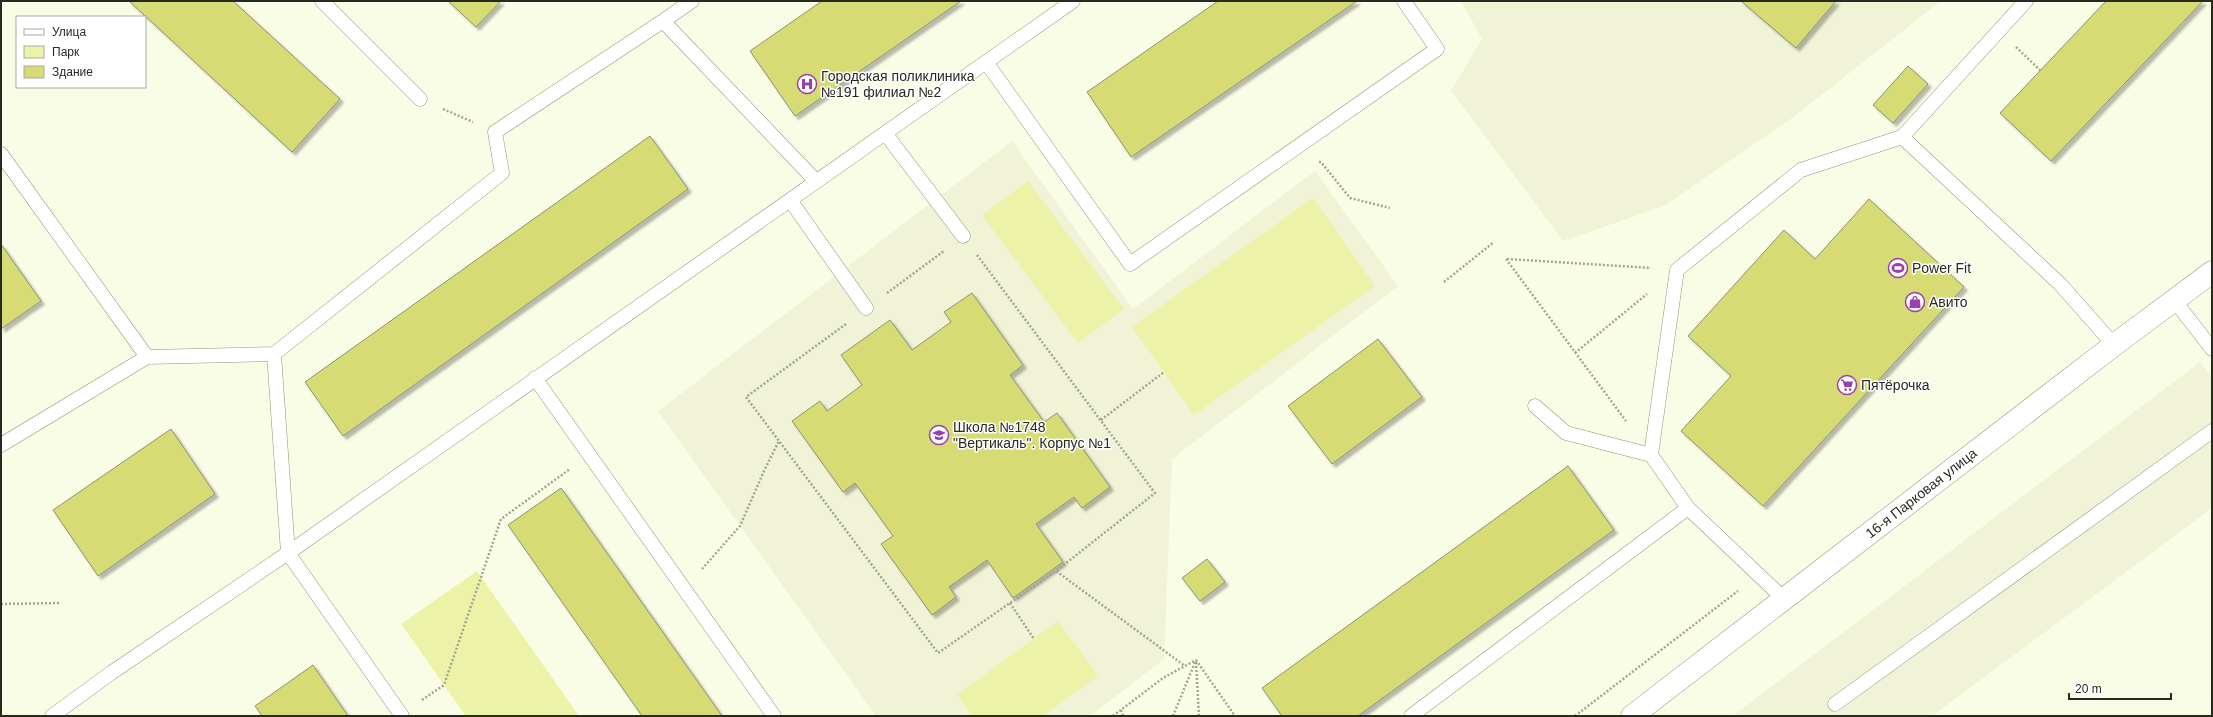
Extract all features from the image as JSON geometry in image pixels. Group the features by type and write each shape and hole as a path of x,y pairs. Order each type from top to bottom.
{"main road":[{"name":"16-я Парковая улица","path":"1632,716 2114,345 2212,272"}],"lane":[{"path":"322,1 420,100"},
{"path":"1,445 147,357 274,354 502,173 495,132 692,1"},
{"path":"52,716 111,673 288,553 1073,1"},
{"path":"986,62 1130,264 1437,49 1404,1"},
{"path":"1651,456 1677,270 1801,170 1902,137 2026,1"},
{"path":"663,21 816,181"},
{"path":"885,133 963,236"},
{"path":"1902,137 2060,284 2114,345"},
{"path":"1,154 147,357"},
{"path":"790,200 866,308"},
{"path":"2174,300 2212,349"},
{"path":"274,354 288,553 402,716"},
{"path":"536,378 774,716"},
{"path":"1535,406 1566,433 1651,456 1688,508 1784,599"},
{"path":"1835,704 2212,431"},
{"path":"1411,716 1688,508"}],"path":[{"path":"1999,31 2040,70"},
{"path":"420,100 495,132"},
{"path":"1286,155 1321,162 1350,198 1390,208"},
{"path":"963,236 1155,493 1056,571 938,653 746,397 866,308 963,236"},
{"path":"1444,282 1494,242"},
{"path":"1651,456 1506,259 1677,270"},
{"path":"1575,353 1677,270"},
{"path":"1101,420 1164,372"},
{"path":"684,589 740,526 779,441"},
{"path":"444,685 501,519 590,455"},
{"path":"1056,571 1184,666"},
{"path":"1575,716 1759,574"},
{"path":"1,604 60,603"},
{"path":"1010,603 1034,639"},
{"path":"1113,716 1163,678 1196,660"},
{"path":"1173,716 1196,660"},
{"path":"1196,660 1199,716"},
{"path":"1196,660 1235,716"},
{"path":"1121,710 1123,716"}],"shaded area":[{"path":"1461,1 1941,1 1792,118 1664,206 1563,241 1451,91 1482,39"},
{"name":"Школа №1748 \"Вертикаль\". Корпус №1","path":"1012,141 1133,309 1315,171 1398,286 1172,459 1164,659 1090,716 876,716 658,411"},
{"path":"2200,362 2212,377 2212,508 1932,716 1733,716"}],"green space":[{"path":"1028,181 1124,309 1078,343 982,215"},
{"path":"1313,198 1375,286 1194,415 1132,327"},
{"path":"477,571 579,716 466,716 401,624"},
{"path":"1058,621 1098,676 1043,716 972,716 957,695"}],"building":[{"path":"129,1 233,1 340,99 292,152"},
{"path":"448,1 501,1 476,27"},
{"name":"Городская поликлиника №191 филиал №2","path":"822,1 961,1 795,116 750,51"},
{"path":"1218,1 1357,1 1131,157 1087,92"},
{"path":"1741,1 1836,1 1796,48"},
{"path":"2106,1 2203,1 2051,161 2000,113"},
{"path":"1908,66 1928,84 1893,123 1873,105"},
{"path":"650,136 688,189 343,436 305,382"},
{"path":"1869,199 1964,287 1763,506 1681,431 1731,376 1688,336 1784,230 1815,259"},
{"path":"1,244 41,301 1,329"},
{"path":"972,293 1023,365 1010,375 1044,422 1057,413 1110,487 1082,508 1074,497 1036,524 1063,562 1013,598 987,560 949,587 956,597 932,615 881,544 893,536 855,483 843,492 792,421 820,401 827,411 862,385 841,355 890,320 912,350 951,322 944,312"},
{"path":"1378,339 1422,397 1332,464 1288,406"},
{"path":"171,429 215,494 98,576 53,510"},
{"path":"1568,466 1614,530 1358,716 1282,716 1262,688"},
{"path":"561,488 722,716 642,716 508,525"},
{"path":"1207,559 1225,582 1200,601 1182,578"},
{"path":"313,665 348,716 262,716 255,706"}],"place":[{"name":"Городская поликлиника №191 филиал №2","path":"807,84"},
{"name":"Power Fit","path":"1898,268"},
{"name":"Авито","path":"1915,302"},
{"name":"Пятёрочка","path":"1847,385"},
{"name":"Школа №1748 \"Вертикаль\". Корпус №1","path":"939,435"}]}
